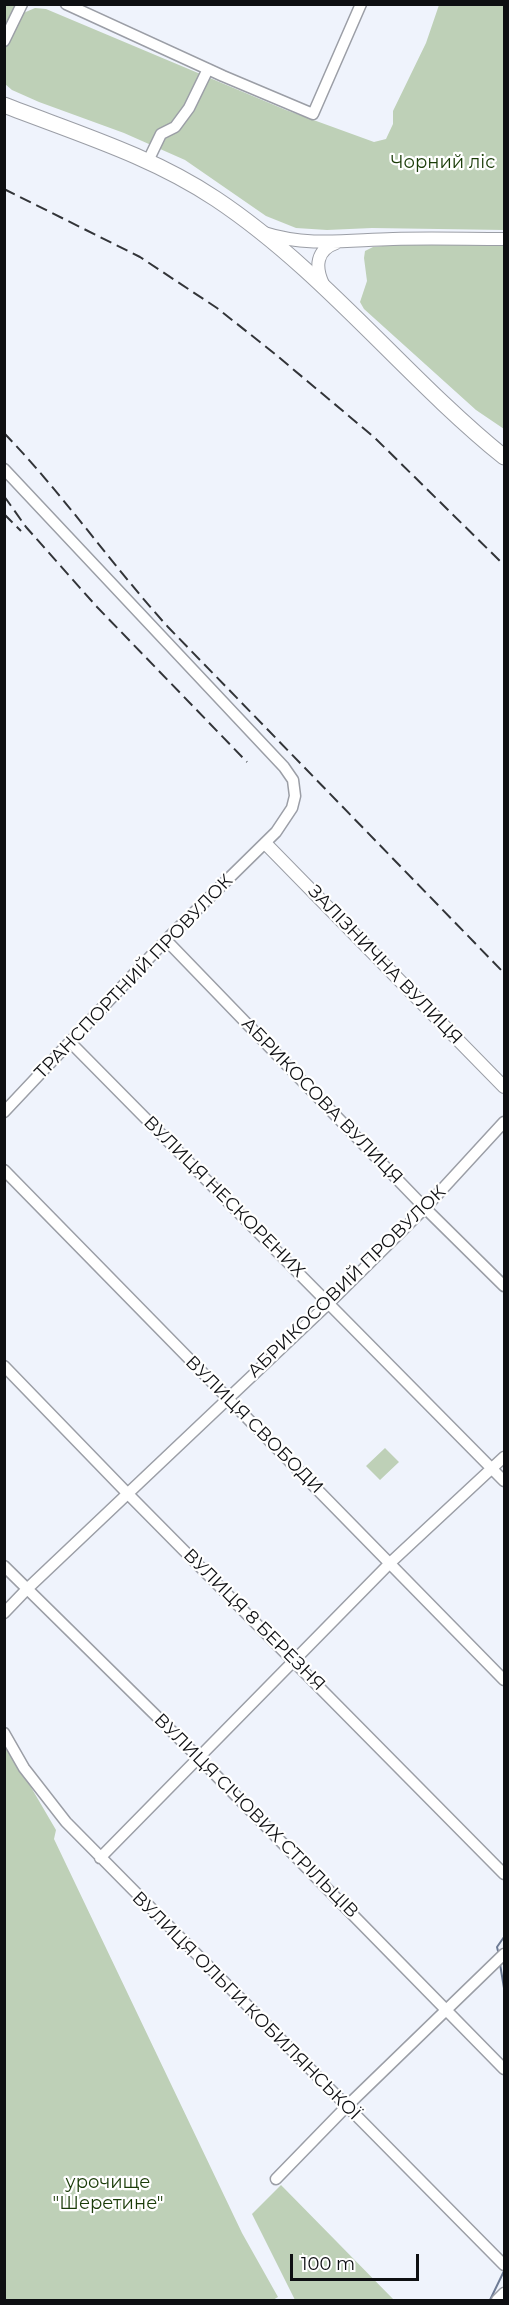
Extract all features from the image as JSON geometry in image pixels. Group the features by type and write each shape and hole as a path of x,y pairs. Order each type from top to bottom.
{"main road":[{"path":"4,105 148,161 193,185 262,232 453,413 504,457"}],"street":[{"path":"4,41 22,4"},
{"path":"66,4 313,114 361,4"},
{"path":"148,161 162,134 175,128 189,108 208,69"},
{"path":"262,232 278,238 310,243 394,239 504,239"},
{"path":"326,291 317,273 319,256 330,245 341,242"},
{"name":"ТРАНСПОРТНИЙ ПРОВУЛОК","path":"4,469 290,774 296,796 292,808 266,844 166,940 4,1112"},
{"name":"ЗАЛІЗНИЧНА ВУЛИЦЯ","path":"266,844 504,1087"},
{"name":"АБРИКОСОВА ВУЛИЦЯ","path":"166,940 425,1208 504,1286"},
{"name":"ВУЛИЦЯ НЕСКОРЕНИХ","path":"70,1042 504,1481"},
{"name":"АБРИКОСОВИЙ ПРОВУЛОК","path":"4,1613 329,1303 425,1208 504,1122"},
{"name":"ВУЛИЦЯ СВОБОДИ","path":"4,1170 504,1680"},
{"name":"ВУЛИЦЯ 8 БЕРЕЗНЯ","path":"4,1366 504,1874"},
{"path":"100,1858 390,1563 504,1457"},
{"name":"ВУЛИЦЯ СІЧОВИХ СТРІЛЬЦІВ","path":"4,1566 198,1757 504,2069"},
{"name":"ВУЛИЦЯ ОЛЬГИ КОБИЛЯНСЬКОЇ","path":"4,1733 24,1768 66,1822 504,2265"},
{"path":"276,2179 346,2107 504,1954"},
{"path":"497,2301 504,2293"}],"green space":[{"name":"Чорний ліс","path":"4,5 17,5 21,14 35,8 46,9 286,110 374,142 386,139 393,124 393,111 426,43 439,5 504,5 504,230 372,228 327,230 296,228 266,216 185,160 124,133 12,90 5,84"},
{"path":"504,245 504,429 476,410 364,309 360,302 367,281 365,251 373,247"},
{"path":"385,1448 399,1462 380,1480 366,1466"},
{"name":"урочище \"Шеретине\"","path":"4,1741 56,1830 54,1839 242,2233 278,2297 273,2300 5,2300"},
{"path":"281,2185 394,2300 295,2300 252,2214"}],"waterway":[{"path":"499,1955 497,1947 504,1937"},
{"path":"500,1964 504,1988"},
{"path":"490,2300 504,2271"}],"railway":[{"path":"4,189 140,257 217,308 375,438 504,565"},
{"path":"4,433 26,456 168,627 504,973"},
{"path":"4,496 26,527 97,607 247,762"},
{"path":"4,514 21,531"}]}
